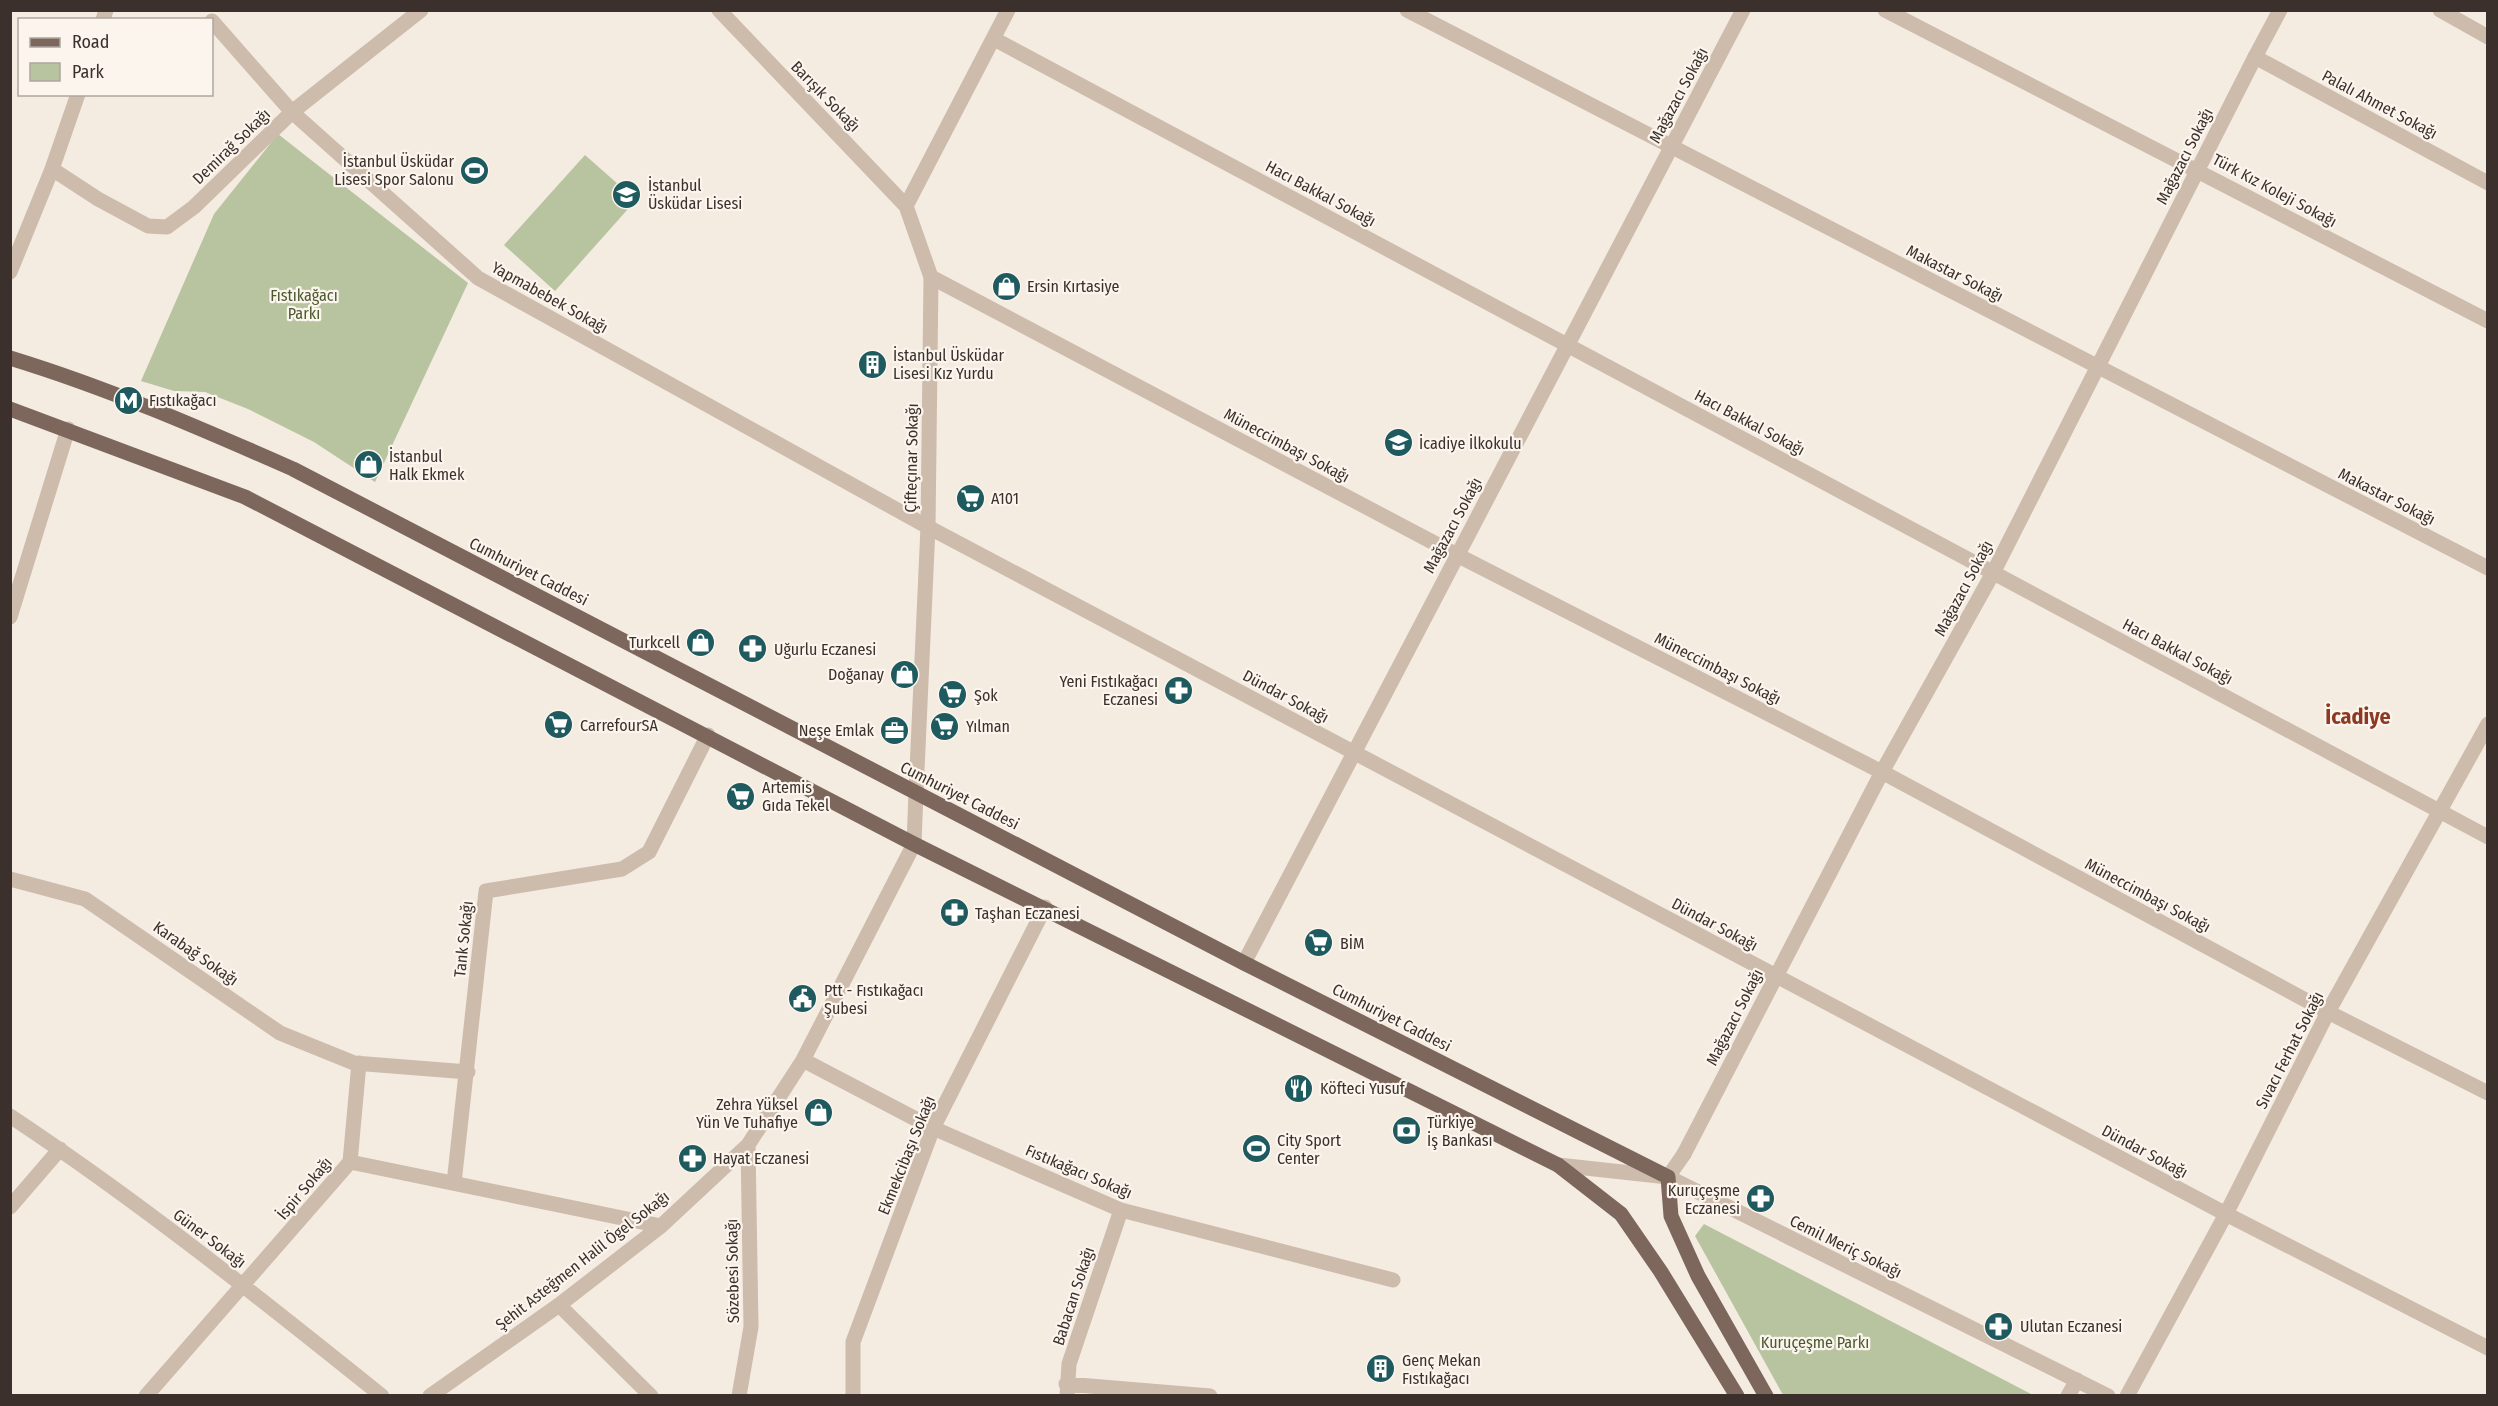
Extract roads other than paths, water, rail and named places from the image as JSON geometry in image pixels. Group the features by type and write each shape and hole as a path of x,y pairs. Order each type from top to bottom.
{"main road":[{"name":"Cumhuriyet Caddesi","path":"10,358 79,379 174,416 293,469 1244,963 1668,1177"},
{"path":"10,409 245,497 708,735 914,844 1045,907 1557,1165 1621,1214 1661,1272 1737,1395"},
{"path":"1668,1177 1671,1216 1698,1276 1766,1395"}],"street":[{"name":"Demirağ Sokağı","path":"52,170 148,226 167,227 194,207 292,112 421,10"},
{"name":"Barışık Sokağı","path":"719,10 906,206"},
{"path":"906,206 1008,10"},
{"name":"Makastar Sokağı","path":"1407,10 2487,568"},
{"name":"Mağazacı Sokağı","path":"1244,963 1743,10"},
{"name":"Türk Kız Koleji Sokağı","path":"1885,10 2487,321"},
{"name":"Mağazacı Sokağı","path":"1668,1177 1684,1154 1882,772 1994,573 2280,10"},
{"path":"2440,10 2487,37"},
{"name":"Yapmabebek Sokağı","path":"213,22 292,112 478,278 928,527"},
{"name":"Hacı Bakkal Sokağı","path":"994,39 2487,837"},
{"name":"Palalı Ahmet Sokağı","path":"2255,57 2487,183"},
{"path":"10,272 52,170 77,96"},
{"name":"Çifteçınar Sokağı","path":"906,206 931,278 928,527 916,792"},
{"name":"Müneccimbaşı Sokağı","path":"931,278 1457,555 1882,772 2328,1012 2487,1093"},
{"path":"10,617 68,429"},
{"name":"Dündar Sokağı","path":"928,527 2226,1214 2487,1348"},
{"name":"Sıvacı Ferhat Sokağı","path":"2127,1395 2226,1214 2328,1012 2487,724"},
{"name":"Tank Sokağı","path":"454,1183 468,1072 486,891 622,869 649,852 708,735"},
{"name":"Şehit Asteğmen Halil Ögel Sokağı","path":"430,1395 559,1305 661,1226 748,1145 802,1060 914,844 916,792"},
{"name":"Karabağ Sokağı","path":"10,879 86,899 280,1034 358,1063 468,1072"},
{"name":"Ekmekcibaşı Sokağı","path":"853,1395 853,1342 933,1128 1045,907"},
{"name":"Fıstıkağacı Sokağı","path":"802,1060 933,1128 1121,1210 1393,1280"},
{"path":"350,1162 358,1063"},
{"name":"Güner Sokağı","path":"10,1116 60,1149 244,1286 382,1395"},
{"name":"Sözebesi Sokağı","path":"739,1395 751,1327 748,1145"},
{"path":"10,1207 60,1149"},
{"name":"İspir Sokağı","path":"146,1395 244,1286 350,1162 661,1226"},
{"name":"Cemil Meriç Sokağı","path":"1557,1165 1668,1177 2108,1395"},
{"name":"Babacan Sokağı","path":"1067,1390 1069,1364 1121,1210"},
{"path":"559,1305 651,1395"},
{"path":"2068,1395 2077,1380"},
{"path":"1067,1390 1210,1395"}],"place":[{"name":"İstanbul Üsküdar Lisesi Spor Salonu","path":"475,170"},
{"name":"İstanbul Üsküdar Lisesi","path":"627,194"},
{"name":"Ersin Kırtasiye","path":"1006,286"},
{"name":"İstanbul Üsküdar Lisesi Kız Yurdu","path":"872,364"},
{"name":"Fıstıkağacı","path":"128,400"},
{"name":"İcadiye İlkokulu","path":"1398,443"},
{"name":"İstanbul Halk Ekmek","path":"368,465"},
{"name":"A101","path":"970,498"},
{"name":"Turkcell","path":"701,642"},
{"name":"Uğurlu Eczanesi","path":"753,649"},
{"name":"Doğanay","path":"905,674"},
{"name":"Yeni Fıstıkağacı Eczanesi","path":"1179,690"},
{"name":"Şok","path":"953,695"},
{"name":"CarrefourSA","path":"559,725"},
{"name":"Yılman","path":"945,726"},
{"name":"Neşe Emlak","path":"895,730"},
{"name":"Artemis Gıda Tekel","path":"741,796"},
{"name":"Taşhan Eczanesi","path":"954,913"},
{"name":"BİM","path":"1319,943"},
{"name":"Ptt - Fıstıkağacı Şubesi","path":"803,999"},
{"name":"Köfteci Yusuf","path":"1299,1088"},
{"name":"Zehra Yüksel Yün Ve Tuhafiye","path":"819,1113"},
{"name":"Türkiye İş Bankası","path":"1406,1131"},
{"name":"City Sport Center","path":"1256,1149"},
{"name":"Hayat Eczanesi","path":"692,1158"},
{"name":"Kuruçeşme Eczanesi","path":"1761,1199"},
{"name":"Ulutan Eczanesi","path":"1999,1326"},
{"name":"Genç Mekan Fıstıkağacı","path":"1381,1369"}],"district":[{"name":"İcadiye","path":"2358,716"}],"park label":[{"name":"Fıstıkağacı Parkı","path":"304,304"},
{"name":"Kuruçeşme Parkı","path":"1815,1342"}]}
